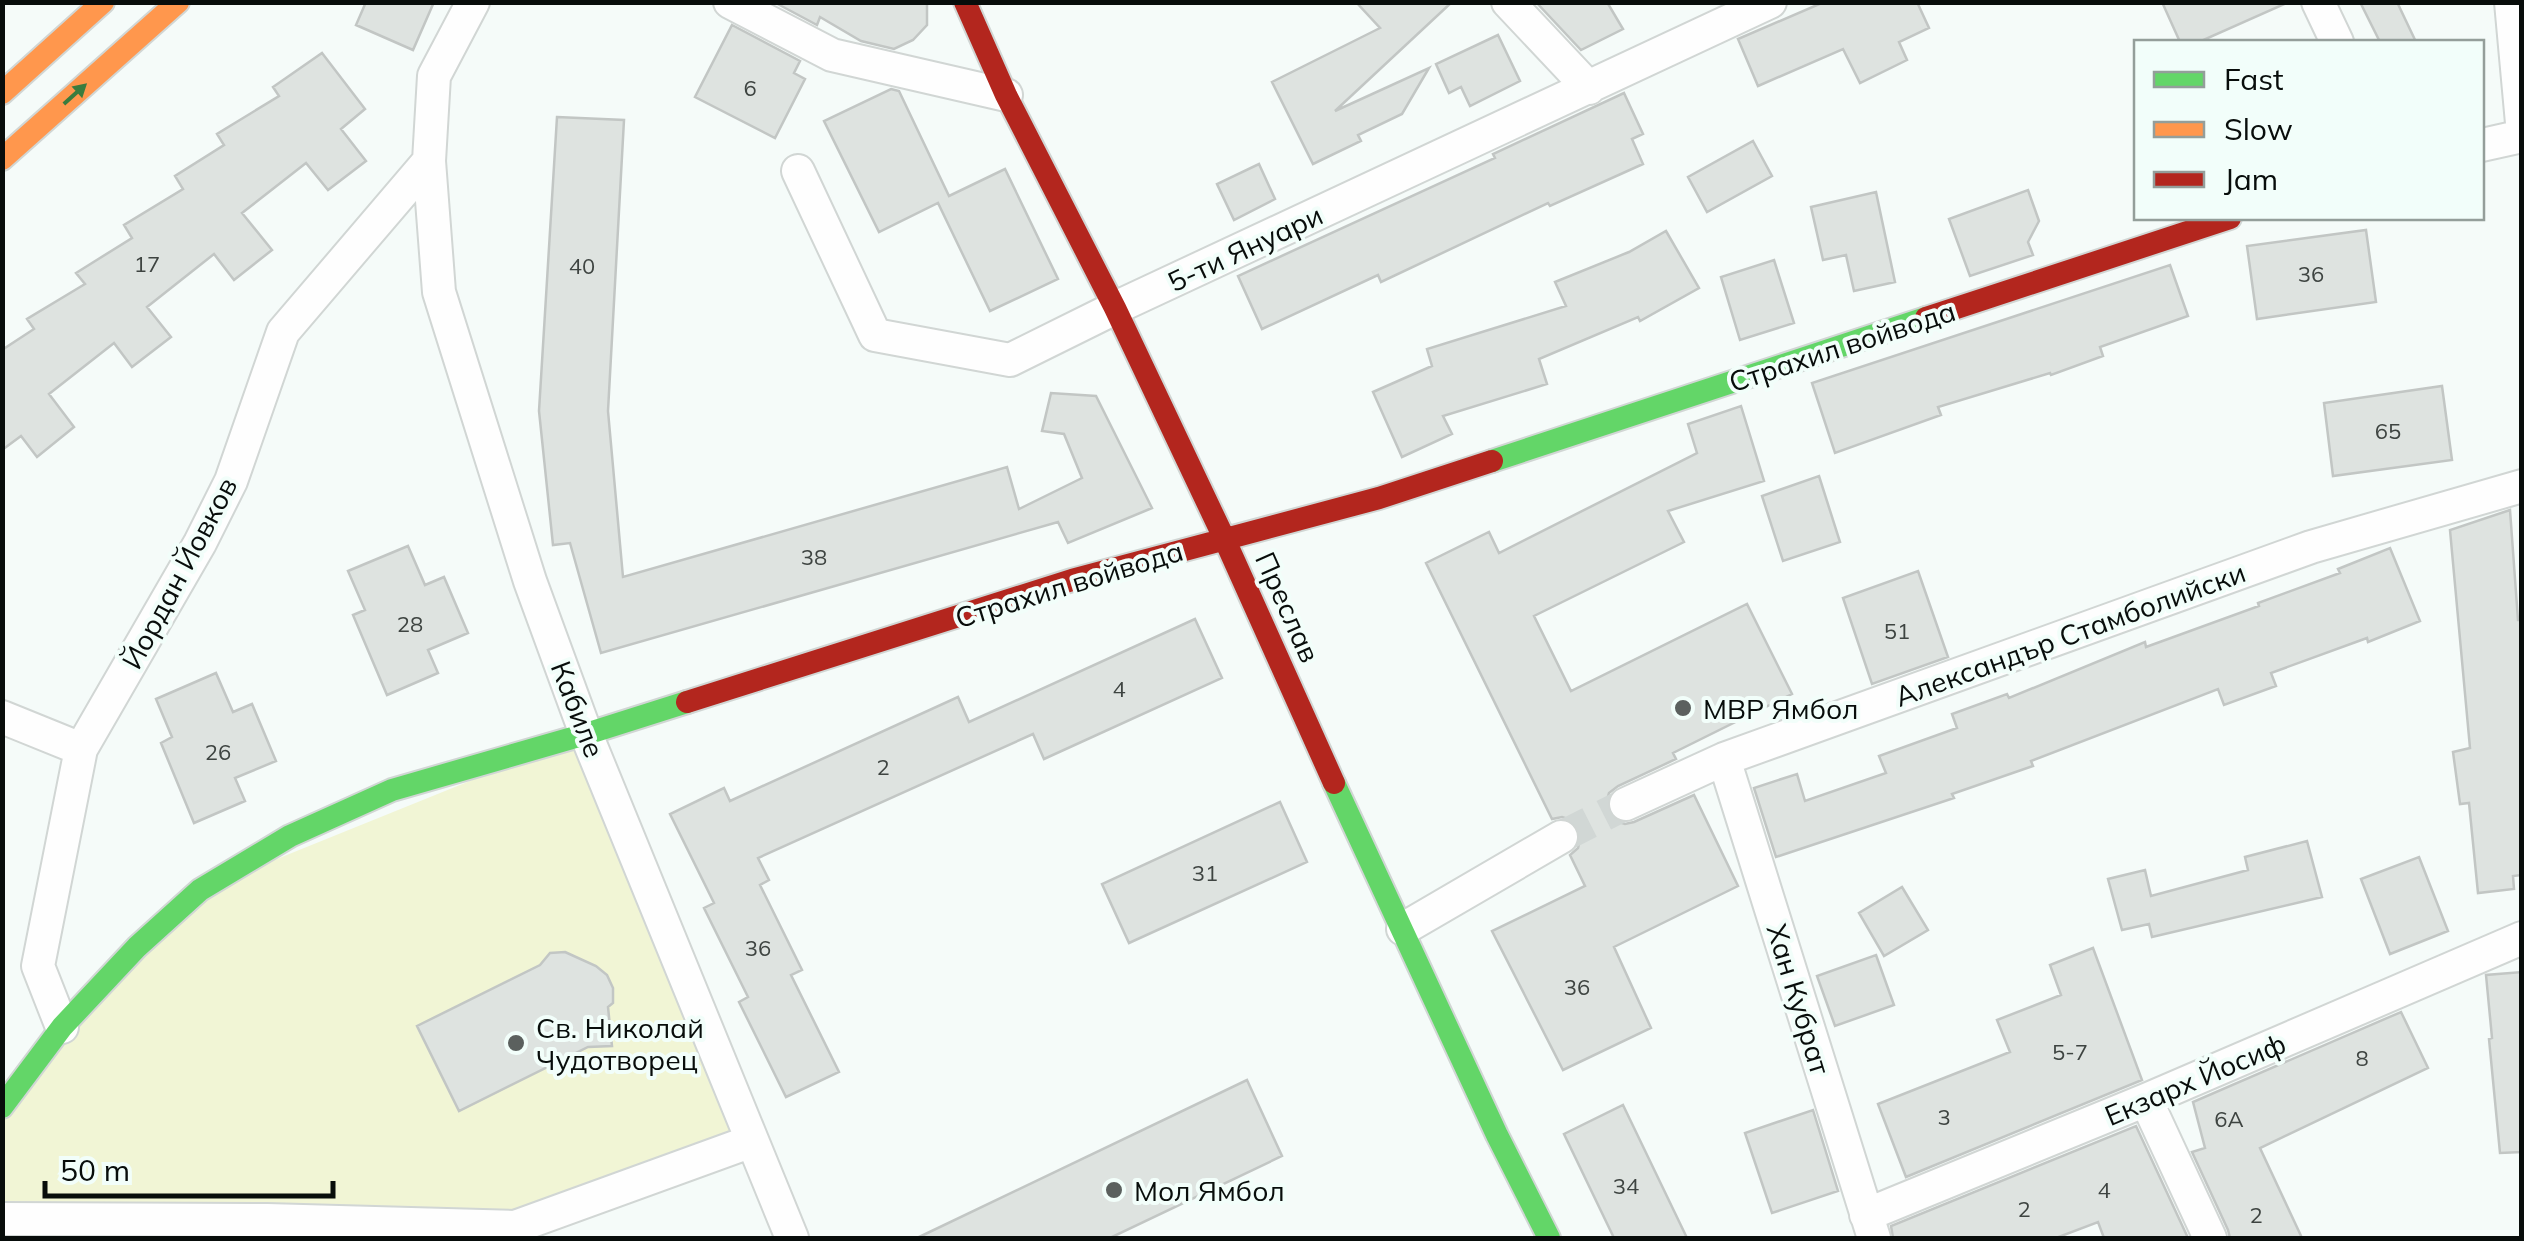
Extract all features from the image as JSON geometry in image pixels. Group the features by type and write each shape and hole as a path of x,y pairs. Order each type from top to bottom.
{"street":[{"path":"2,93 103,2"},
{"path":"2,159 178,2"},
{"name":"Кабиле","path":"473,2 434,76 429,161 439,292 530,581 586,734 792,1238"},
{"path":"730,2 832,55 1006,95"},
{"name":"Преслав","path":"965,2 1006,95 1115,308 1224,538 1497,1135 1549,1238"},
{"path":"1508,2 1589,88"},
{"name":"5-ти Януари","path":"798,171 875,335 1010,360 1770,2"},
{"path":"2318,2 2337,40"},
{"path":"2511,2 2522,123"},
{"path":"2484,145 2522,136"},
{"name":"Йордан Йовков","path":"62,1027 38,966 81,749 224,496 283,332 429,161"},
{"name":"Страхил войвода","path":"2,1107 62,1027 136,947 200,890 290,836 392,790 586,734 1053,586 1379,498 2224,220"},
{"name":"Александър Стамболийски","path":"1626,804 1724,758 2312,548 2522,486"},
{"path":"2,717 81,749"},
{"name":"Хан Кубрат","path":"1724,758 1870,1227"},
{"path":"1403,929 1561,838"},
{"name":"Екзарх Йосиф","path":"1870,1227 2146,1100 2522,938"},
{"path":"2146,1100 2210,1238"},
{"path":"2,1219 267,1220 515,1227 752,1141"}],"green space":[{"path":"586,734 752,1141 515,1227 3,1219 2,1107 200,890"}],"building":[{"path":"366,2 434,2 413,50 356,25"},
{"path":"774,2 927,2 927,25 913,40 894,49 861,41 820,17 817,25"},
{"path":"1356,2 1452,2 1335,111 1429,68 1402,114 1358,135 1361,141 1313,164 1272,82 1380,28"},
{"path":"1536,2 1607,2 1623,29 1581,50"},
{"path":"1824,2 1917,2 1929,28 1899,42 1907,60 1860,83 1843,49 1758,86 1738,39"},
{"path":"2162,2 2289,2 2204,40 2179,40"},
{"path":"2360,2 2397,2 2415,40 2379,40"},
{"path":"732,25 800,61 794,73 805,79 775,138 695,97"},
{"path":"1498,35 1520,81 1470,106 1461,87 1449,93 1436,64"},
{"path":"322,53 365,109 341,129 366,161 328,190 306,163 242,213 272,250 234,280 214,254 147,307 171,337 132,367 114,343 49,394 74,427 37,457 21,436 2,450 2,350 34,329 27,319 85,284 76,273 132,238 124,225 183,189 175,176 224,145 217,134 279,96 273,87"},
{"path":"891,89 899,91 949,196 1005,169 1058,279 990,311 938,203 879,232 824,121"},
{"path":"1624,93 1643,134 1632,139 1643,164 1550,206 1548,203 1381,282 1378,275 1262,329 1238,276 1495,158 1493,154"},
{"path":"557,117 624,120 608,411 623,577 1007,467 1019,509 1082,478 1064,434 1042,431 1051,393 1096,396 1152,508 1068,543 1058,522 601,653 570,543 553,545 539,411"},
{"path":"1753,141 1772,176 1707,212 1688,177"},
{"path":"1259,164 1275,199 1234,220 1217,184"},
{"path":"2028,190 2039,221 2028,242 2033,255 1970,276 1949,219"},
{"path":"1876,192 1895,282 1854,291 1846,255 1823,260 1811,207"},
{"path":"2366,230 2376,302 2257,319 2247,246"},
{"path":"1666,231 1699,288 1640,321 1638,317 1539,359 1547,384 1443,416 1452,434 1402,457 1373,392 1432,366 1427,349 1566,306 1555,282 1629,252"},
{"path":"1774,260 1794,323 1740,340 1721,277"},
{"path":"2170,265 2188,316 2100,347 2103,356 1938,407 1941,415 1835,453 1812,383"},
{"path":"2442,386 2452,460 2333,476 2324,403"},
{"name":"МВР Ямбол","path":"1741,406 1764,481 1668,511 1684,542 1534,616 1571,691 1747,604 1792,694 1673,753 1676,759 1609,793 1608,813 1625,824 1694,795 1738,886 1614,947 1651,1028 1563,1070 1492,931 1585,886 1570,855 1578,848 1581,836 1572,820 1552,819 1426,563 1489,532 1499,553 1697,453 1688,424"},
{"path":"1819,476 1840,542 1783,561 1762,496"},
{"path":"2510,510 2518,620 2522,620 2522,875 2513,876 2514,889 2478,893 2469,803 2460,804 2453,752 2470,748 2450,530"},
{"path":"408,546 425,585 444,577 468,633 428,650 438,673 387,695 353,615 365,610 348,571"},
{"path":"2390,548 2420,621 2271,673 2276,686 2224,705 2218,689 2031,761 2033,766 1952,794 1954,798 1776,857 1754,788 1797,774 1805,801 1886,773 1879,756 1957,728 1952,714 2007,694 2009,698 2145,642 2146,647 2259,606 2258,603 2340,573 2338,569"},
{"path":"1918,571 1948,657 1872,684 1843,598"},
{"path":"1195,619 1222,678 1044,759 1033,734 758,858 769,880 760,885 802,970 791,975 839,1072 786,1097 739,1002 748,997 704,908 714,903 670,814 724,788 730,801 958,697 969,722"},
{"path":"216,673 233,712 252,704 276,761 235,778 245,801 194,823 161,743 172,737 156,699"},
{"path":"1280,802 1307,862 1129,943 1102,884"},
{"path":"2307,841 2322,897 2152,937 2149,924 2122,930 2108,879 2145,870 2151,896 2248,870 2245,857"},
{"path":"2419,857 2448,931 2390,954 2361,879"},
{"path":"1902,887 1928,930 1884,956 1859,913"},
{"path":"2093,948 2142,1080 1906,1177 1878,1104 2010,1052 1997,1020 2061,995 2050,965"},
{"name":"Св. Николай Чудотворец","path":"565,952 607,975 613,988 613,1003 608,1007 612,1046 588,1047 459,1111 417,1026 540,965 550,953"},
{"path":"1876,955 1894,1005 1835,1026 1817,976"},
{"path":"2522,972 2522,1152 2500,1153 2486,975"},
{"path":"2401,1012 2428,1068 2260,1148 2302,1238 2230,1238 2192,1152 2205,1148 2193,1102"},
{"name":"Мол Ямбол","path":"1247,1080 1282,1156 1110,1238 917,1238"},
{"path":"1623,1105 1687,1238 1614,1238 1564,1134"},
{"path":"1813,1110 1838,1191 1772,1213 1745,1133"},
{"path":"2136,1126 2188,1238 2104,1238 2098,1222 2056,1238 1893,1238 1891,1226"}],"tunnel":[{"path":"1561,837 1626,804"}],"traffic: fast":[{"path":"1492,461 1926,318"},
{"path":"2,1107 62,1027 137,947 200,890 290,836 392,790 687,702"},
{"path":"1334,783 1497,1135 1549,1238"}],"traffic: slow":[{"path":"2,93 103,2"},
{"path":"2,159 178,2"}],"traffic: jam":[{"path":"965,2 1006,95 1115,308 1224,538 1334,783"},
{"path":"1926,318 2224,220"},
{"path":"687,702 1072,580 1379,498 1492,461"}],"place":[{"name":"МВР Ямбол","path":"1683,708"},
{"name":"Св. Николай Чудотворец","path":"516,1043"},
{"name":"Мол Ямбол","path":"1114,1190"}]}
